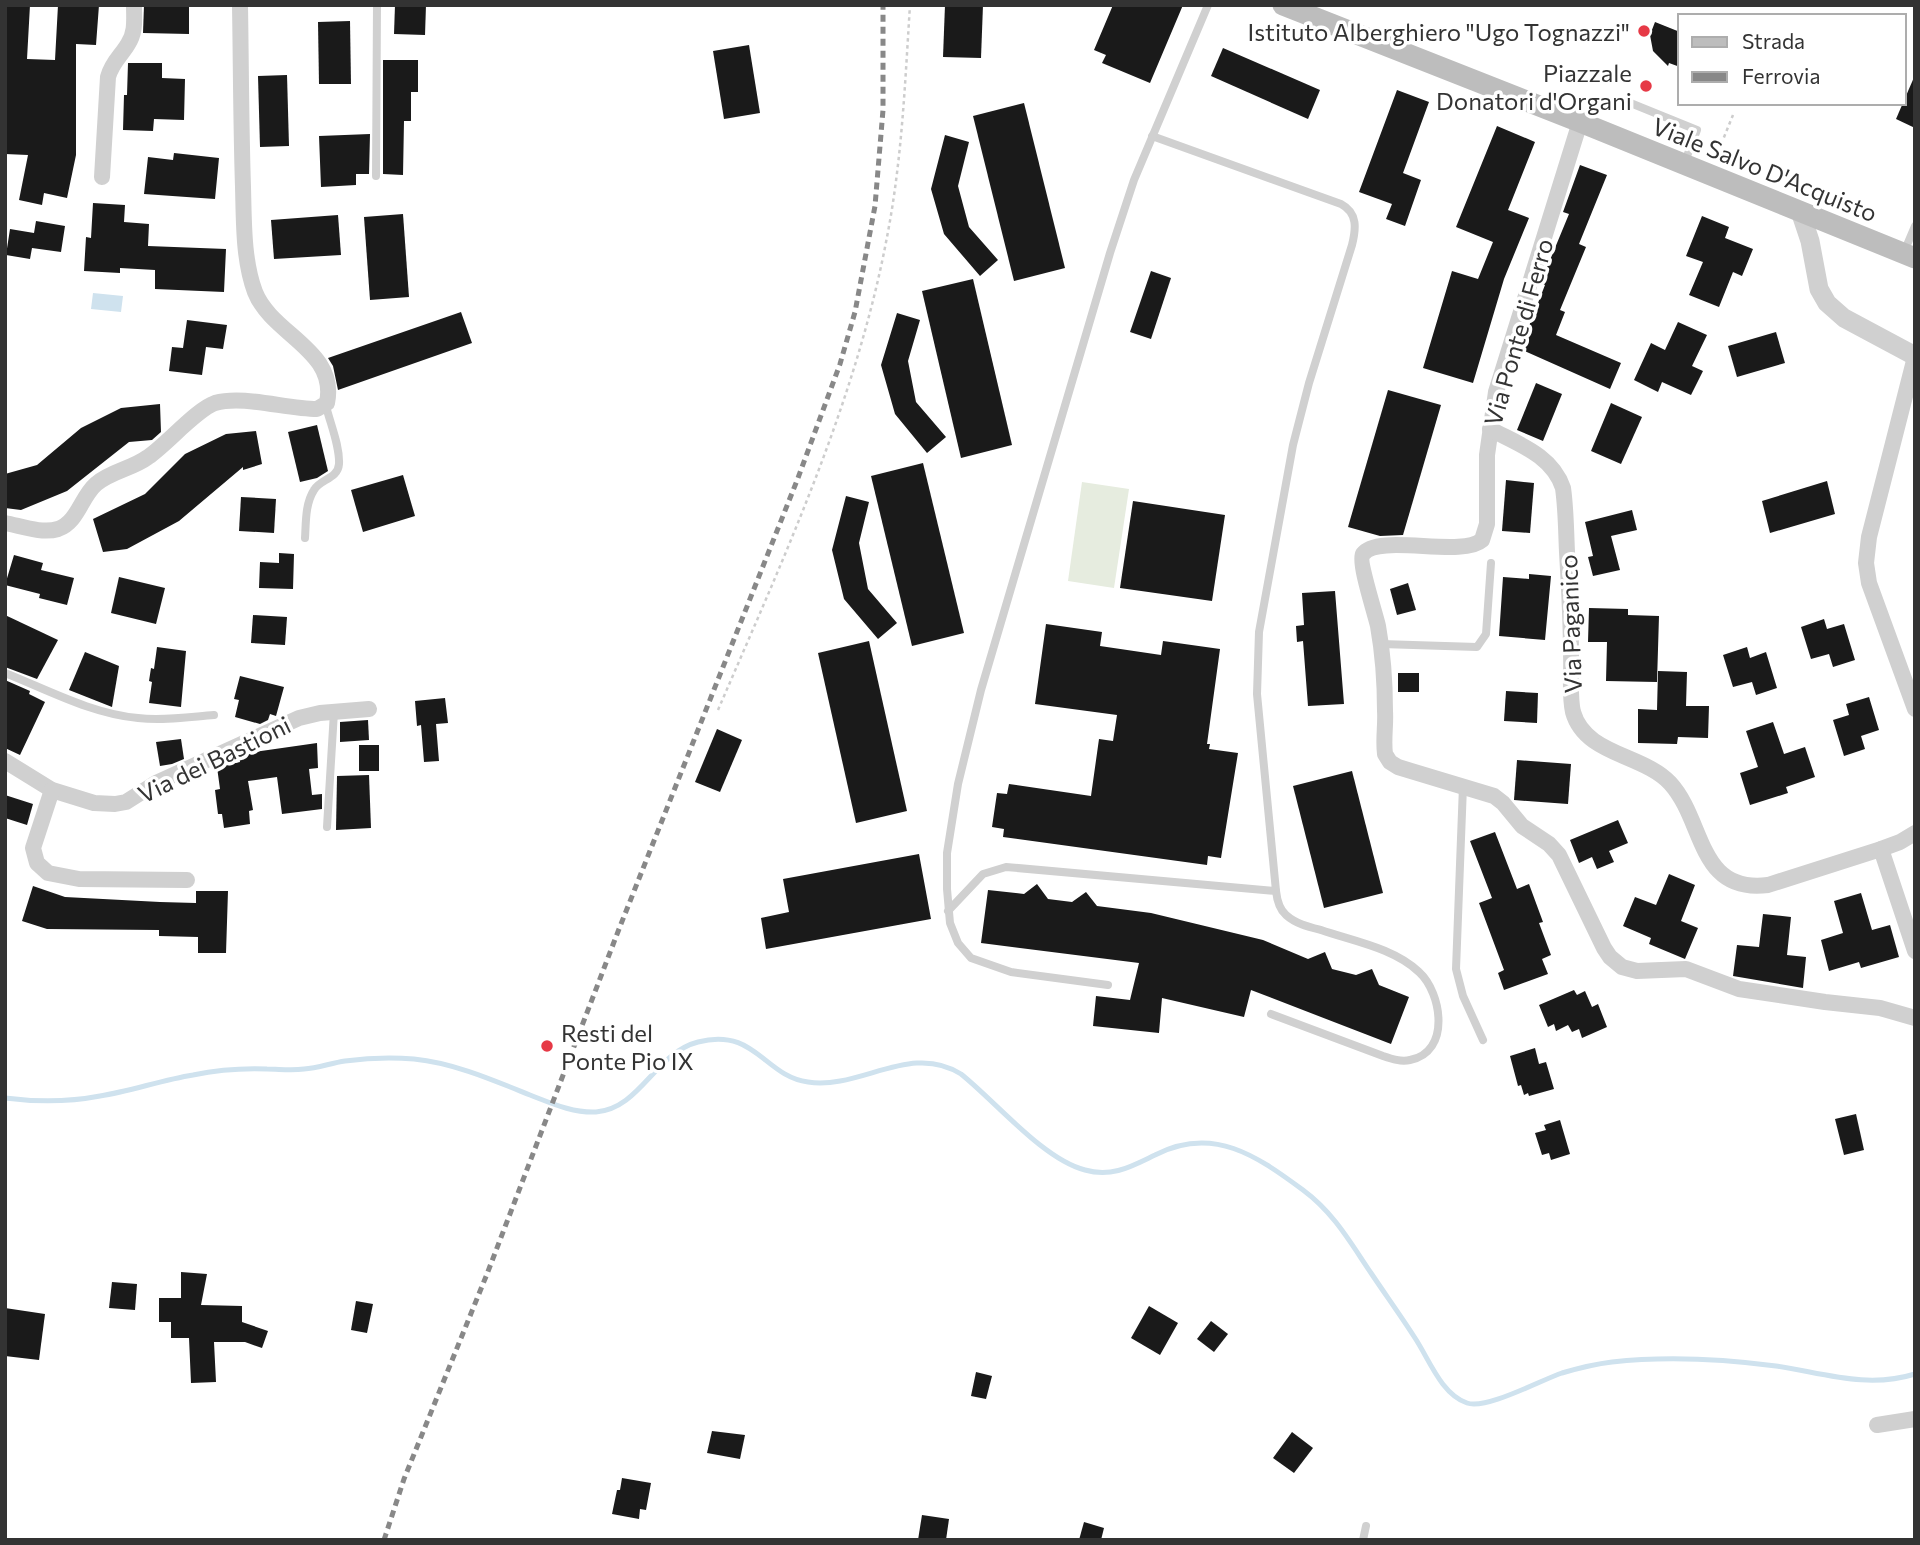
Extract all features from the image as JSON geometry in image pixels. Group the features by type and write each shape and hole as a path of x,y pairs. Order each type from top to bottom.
{"main road":[{"name":"Viale Salvo D'Acquisto","path":"1283,5 1909,256"}],"street":[{"path":"102,177 108,77 113,63 133,34 134,5"},
{"path":"5,523 49,531 64,526 72,519 96,484 148,457 211,405 226,401 313,410 326,406 328,394 322,366 308,349 285,332 267,313 249,272 242,156 240,5"},
{"name":"Via Ponte di Ferro","path":"1580,122 1502,372 1490,429 1486,466 1487,524 1484,536 1479,543 1470,547 1384,547 1369,549 1361,558 1381,643 1385,690 1385,748 1388,758 1398,767 1494,796 1522,826 1552,847 1564,864 1604,948 1622,967 1637,971 1685,969 1739,989 1912,1014"},
{"path":"1800,211 1821,294 1827,303 1849,321 1915,357 1866,555 1869,583 1915,709"},
{"name":"Via Paganico","path":"1490,429 1543,458 1556,472 1563,488 1573,707 1578,722 1586,733 1602,746 1654,770 1670,783 1685,804 1709,860 1723,875 1752,886 1779,883 1881,849 1915,833"},
{"name":"Via dei Bastioni","path":"5,761 52,790 93,803 121,803 156,783 295,719 320,713 369,709"},
{"path":"52,790 33,848 34,859 43,869 54,875 79,879 187,880"},
{"path":"1881,849 1915,951"},
{"path":"1877,1425 1915,1419"}],"lane":[{"path":"376,176 377,5"},
{"path":"1108,985 1023,974 980,963 963,951 948,911 946,867 958,784 976,710 1110,253 1134,180 1208,5"},
{"path":"1623,100 1697,130 1684,164"},
{"path":"1152,136 1341,204 1351,211 1355,223 1352,245 1309,383 1293,445 1259,632 1258,694 1276,891 1283,911 1298,923 1375,948 1408,962 1431,986 1439,1019 1437,1035 1429,1048 1416,1058 1401,1060 1271,1014"},
{"path":"1909,256 1915,226"},
{"path":"305,538 312,492 318,484 333,476 339,464 326,406"},
{"path":"1381,643 1477,647 1484,640 1487,629 1491,563"},
{"name":"Via dei Bastioni","path":"5,673 83,704 127,717 149,719 214,715"},
{"path":"327,827 334,712"},
{"path":"1463,786 1456,970 1462,996 1483,1040"},
{"path":"948,911 983,874 1006,867 1276,891"},
{"path":"1363,1540 1366,1525"}],"path":[{"path":"718,710 815,480 847,389 867,321 887,239 899,166 910,5"},
{"path":"1721,144 1734,115"}],"shaded area":[{"path":"1082,482 1129,489 1114,588 1068,581"}],"water":[{"path":"93,293 123,296 121,312 91,309"}],"building":[{"path":"5,5 30,5 27,59 55,60 58,5 99,5 96,45 76,44 76,155 67,198 44,193 42,205 19,200 28,155 5,154"},
{"path":"144,5 189,5 189,34 143,33"},
{"path":"395,5 426,5 425,35 394,34"},
{"path":"945,5 983,5 981,58 943,57"},
{"path":"1113,5 1183,5 1150,83 1102,63 1106,55 1094,50"},
{"path":"350,21 351,84 319,84 318,22"},
{"path":"1655,22 1678,31 1678,66 1669,63 1668,66 1653,51 1650,35"},
{"path":"749,45 760,113 724,119 713,51"},
{"path":"1223,48 1320,90 1308,119 1211,76"},
{"path":"383,60 418,60 418,92 411,92 411,121 404,121 403,175 383,174"},
{"path":"128,63 162,63 162,78 185,79 184,120 154,119 153,131 123,130"},
{"path":"287,75 289,146 260,147 258,76"},
{"path":"1915,75 1915,128 1896,119 1902,105 1906,105 1906,96"},
{"path":"1397,90 1429,102 1403,173 1421,180 1405,226 1386,219 1392,204 1359,192"},
{"path":"1024,103 1065,268 1014,281 973,116"},
{"path":"1497,126 1535,142 1508,210 1529,218 1504,279 1473,383 1423,368 1452,271 1478,279 1493,242 1456,227"},
{"path":"370,134 369,174 356,174 356,185 321,187 319,136"},
{"path":"945,135 969,142 958,186 969,227 998,260 980,276 944,234 931,189"},
{"path":"174,153 219,158 215,199 144,194 148,157 173,160"},
{"path":"1580,165 1607,175 1579,244 1586,247 1560,310 1565,312 1556,335 1621,363 1610,389 1520,349 1545,285 1541,283 1543,277 1569,214 1563,212"},
{"path":"93,203 125,205 124,222 149,224 148,246 226,249 224,292 155,289 155,270 120,268 120,273 84,271 86,237 91,238"},
{"path":"403,214 409,297 370,300 364,217"},
{"path":"338,215 341,255 274,259 271,220"},
{"path":"1702,216 1729,227 1725,238 1753,249 1742,276 1733,272 1719,307 1689,295 1703,262 1686,256"},
{"path":"36,221 65,226 61,252 32,248 30,259 6,255 10,229 34,233"},
{"path":"1151,271 1171,278 1151,339 1130,332"},
{"path":"973,279 1012,445 961,458 922,291"},
{"path":"461,312 472,343 338,390 333,366 328,358"},
{"path":"897,313 920,320 908,361 916,402 946,437 927,453 895,414 881,365"},
{"path":"187,320 227,325 223,349 206,347 202,375 169,371 172,347 183,348"},
{"path":"1678,322 1707,335 1692,366 1703,371 1691,395 1662,382 1658,392 1634,380 1651,343 1665,350"},
{"path":"1776,332 1785,363 1737,377 1728,346"},
{"path":"1536,383 1562,394 1543,441 1517,430"},
{"path":"1388,390 1441,405 1403,535 1380,536 1348,527"},
{"path":"1611,403 1642,417 1621,464 1591,451"},
{"path":"160,404 161,432 152,440 129,442 67,491 21,510 5,508 5,474 37,465 81,428 121,408"},
{"path":"317,425 328,471 317,478 300,482 288,432"},
{"path":"256,431 262,464 243,470 243,467 179,521 127,549 103,552 93,519 145,494 185,454 226,434"},
{"path":"923,463 964,633 912,646 871,476"},
{"path":"403,475 415,516 363,532 351,490"},
{"path":"1506,480 1534,483 1530,533 1502,531"},
{"path":"1827,481 1835,514 1770,533 1762,501"},
{"path":"846,496 869,502 859,543 868,589 897,623 878,639 844,599 832,550"},
{"path":"241,497 276,499 274,533 239,531"},
{"path":"1133,501 1225,515 1212,601 1120,588"},
{"path":"1632,510 1637,530 1611,536 1620,570 1593,576 1588,557 1593,556 1585,522"},
{"path":"279,553 294,554 293,589 259,588 260,562 279,563"},
{"path":"14,555 43,563 41,570 74,578 67,605 39,598 40,594 5,585"},
{"path":"1529,574 1551,576 1545,640 1499,636 1503,577 1529,579"},
{"path":"119,577 165,588 156,624 111,613"},
{"path":"1408,583 1416,610 1397,615 1390,589"},
{"path":"1335,591 1344,704 1308,706 1303,641 1297,642 1296,626 1304,625 1302,593"},
{"path":"1589,608 1628,609 1628,615 1659,616 1657,682 1606,681 1607,642 1588,642"},
{"path":"5,615 58,640 37,679 5,667"},
{"path":"253,615 287,617 285,645 251,643"},
{"path":"1824,619 1827,629 1844,624 1855,660 1833,667 1829,654 1811,659 1801,627"},
{"path":"1046,624 1102,632 1100,646 1161,655 1163,641 1220,649 1207,744 1210,744 1209,749 1238,753 1221,858 1208,856 1207,865 1003,837 1004,829 992,827 997,793 1007,794 1009,784 1091,796 1099,739 1113,741 1117,715 1035,704"},
{"path":"869,641 907,811 856,823 818,653"},
{"path":"157,647 186,651 181,707 149,703 152,682 149,681 151,668 154,669"},
{"path":"1747,647 1750,658 1766,652 1777,688 1756,695 1752,682 1733,687 1723,655"},
{"path":"85,652 119,666 112,707 69,690"},
{"path":"1658,671 1687,672 1686,706 1709,706 1708,738 1678,737 1677,744 1638,743 1638,709 1657,710"},
{"path":"1398,673 1419,673 1419,692 1398,692"},
{"path":"240,676 284,687 276,716 270,714 268,720 260,724 235,717 239,700 234,699"},
{"path":"5,680 30,691 29,694 45,702 20,755 5,748"},
{"path":"1506,691 1538,693 1537,723 1504,721"},
{"path":"1869,697 1879,730 1861,736 1865,749 1844,756 1833,720 1849,715 1846,704"},
{"path":"445,698 448,723 436,724 439,761 424,762 421,725 417,726 415,701"},
{"path":"368,720 369,740 340,742 340,722"},
{"path":"1773,722 1784,754 1805,747 1815,777 1786,787 1788,793 1750,805 1740,773 1758,767 1746,731"},
{"path":"717,729 742,740 720,792 695,782"},
{"path":"181,739 184,759 160,766 156,742"},
{"path":"317,743 318,768 309,769 312,795 322,794 322,809 282,814 277,777 248,781 253,810 249,811 250,824 224,828 222,814 218,814 215,790 220,789 217,767 240,762 239,757 247,753"},
{"path":"359,745 379,745 379,771 359,771"},
{"path":"1517,760 1571,764 1568,804 1514,800"},
{"path":"1352,771 1383,893 1324,908 1293,786"},
{"path":"369,775 371,828 336,830 337,776"},
{"path":"5,795 33,804 27,825 5,818"},
{"path":"1618,820 1628,843 1609,851 1614,862 1597,869 1592,857 1579,863 1570,840"},
{"path":"1495,832 1517,889 1529,884 1543,922 1539,923 1551,955 1542,959 1548,974 1504,990 1498,973 1504,970 1479,903 1492,898 1470,841"},
{"path":"919,854 931,919 766,949 761,918 789,912 783,879"},
{"path":"1669,874 1695,885 1681,921 1698,928 1685,959 1649,944 1651,938 1623,926 1635,897 1656,905"},
{"path":"1037,884 1048,899 1072,902 1086,892 1097,906 1151,913 1263,940 1308,959 1325,952 1332,969 1356,975 1372,969 1379,985 1409,997 1391,1044 1251,990 1244,1017 1162,998 1159,1033 1093,1026 1096,996 1130,1000 1139,963 981,943 988,890 1024,894"},
{"path":"33,886 65,897 196,903 196,891 228,891 226,953 198,953 198,937 159,936 159,930 47,929 22,921"},
{"path":"1861,893 1872,930 1890,925 1899,957 1861,968 1859,962 1829,971 1821,940 1843,933 1834,901"},
{"path":"1763,914 1791,917 1787,955 1806,957 1803,988 1733,976 1737,945 1759,947"},
{"path":"1574,990 1577,995 1585,991 1592,1007 1598,1004 1607,1027 1582,1038 1579,1029 1572,1032 1568,1025 1556,1031 1554,1024 1548,1027 1539,1005"},
{"path":"1535,1048 1539,1064 1546,1062 1554,1089 1529,1096 1528,1093 1524,1095 1521,1085 1518,1086 1510,1056"},
{"path":"1856,1114 1864,1150 1844,1155 1835,1119"},
{"path":"1560,1120 1570,1154 1551,1160 1549,1153 1542,1155 1535,1133 1546,1130 1544,1125"},
{"path":"181,1272 207,1274 201,1305 242,1306 242,1322 268,1331 262,1348 245,1342 214,1342 216,1382 191,1383 189,1338 171,1338 171,1322 159,1322 159,1298 181,1298"},
{"path":"112,1282 137,1284 135,1310 109,1308"},
{"path":"356,1301 373,1304 367,1333 351,1330"},
{"path":"1149,1306 1178,1323 1160,1355 1131,1338"},
{"path":"5,1308 45,1314 39,1360 5,1356"},
{"path":"1211,1321 1228,1334 1214,1352 1197,1339"},
{"path":"976,1372 992,1376 986,1399 971,1396"},
{"path":"712,1431 745,1435 740,1459 707,1453"},
{"path":"1292,1432 1313,1448 1294,1473 1273,1458"},
{"path":"622,1478 651,1483 646,1510 640,1509 639,1519 612,1514"},
{"path":"922,1515 949,1519 946,1540 918,1540"},
{"path":"1084,1522 1104,1528 1101,1540 1079,1540"}],"waterway":[{"path":"5,1098 41,1101 76,1099 112,1094 211,1072 248,1069 299,1070 353,1060 397,1058 459,1068 562,1107 596,1112 611,1109 624,1101 683,1048 717,1039 746,1046 780,1071 808,1082 847,1080 904,1065 942,1065 961,1074 1053,1154 1085,1170 1104,1173 1122,1170 1176,1146 1196,1143 1234,1148 1269,1166 1314,1199 1333,1218 1410,1330 1436,1375 1450,1392 1467,1403 1476,1404 1500,1398 1575,1369 1632,1360 1694,1359 1735,1362 1862,1380 1915,1374"}],"railway":[{"path":"384,1540 404,1479 487,1274 840,364 855,312 875,206 883,110 883,5"}],"place":[{"name":"Istituto Alberghiero \"Ugo Tognazzi\"","path":"1644,31"},
{"name":"Piazzale Donatori d'Organi","path":"1646,86"},
{"name":"Resti del Ponte Pio IX","path":"547,1046"}]}
